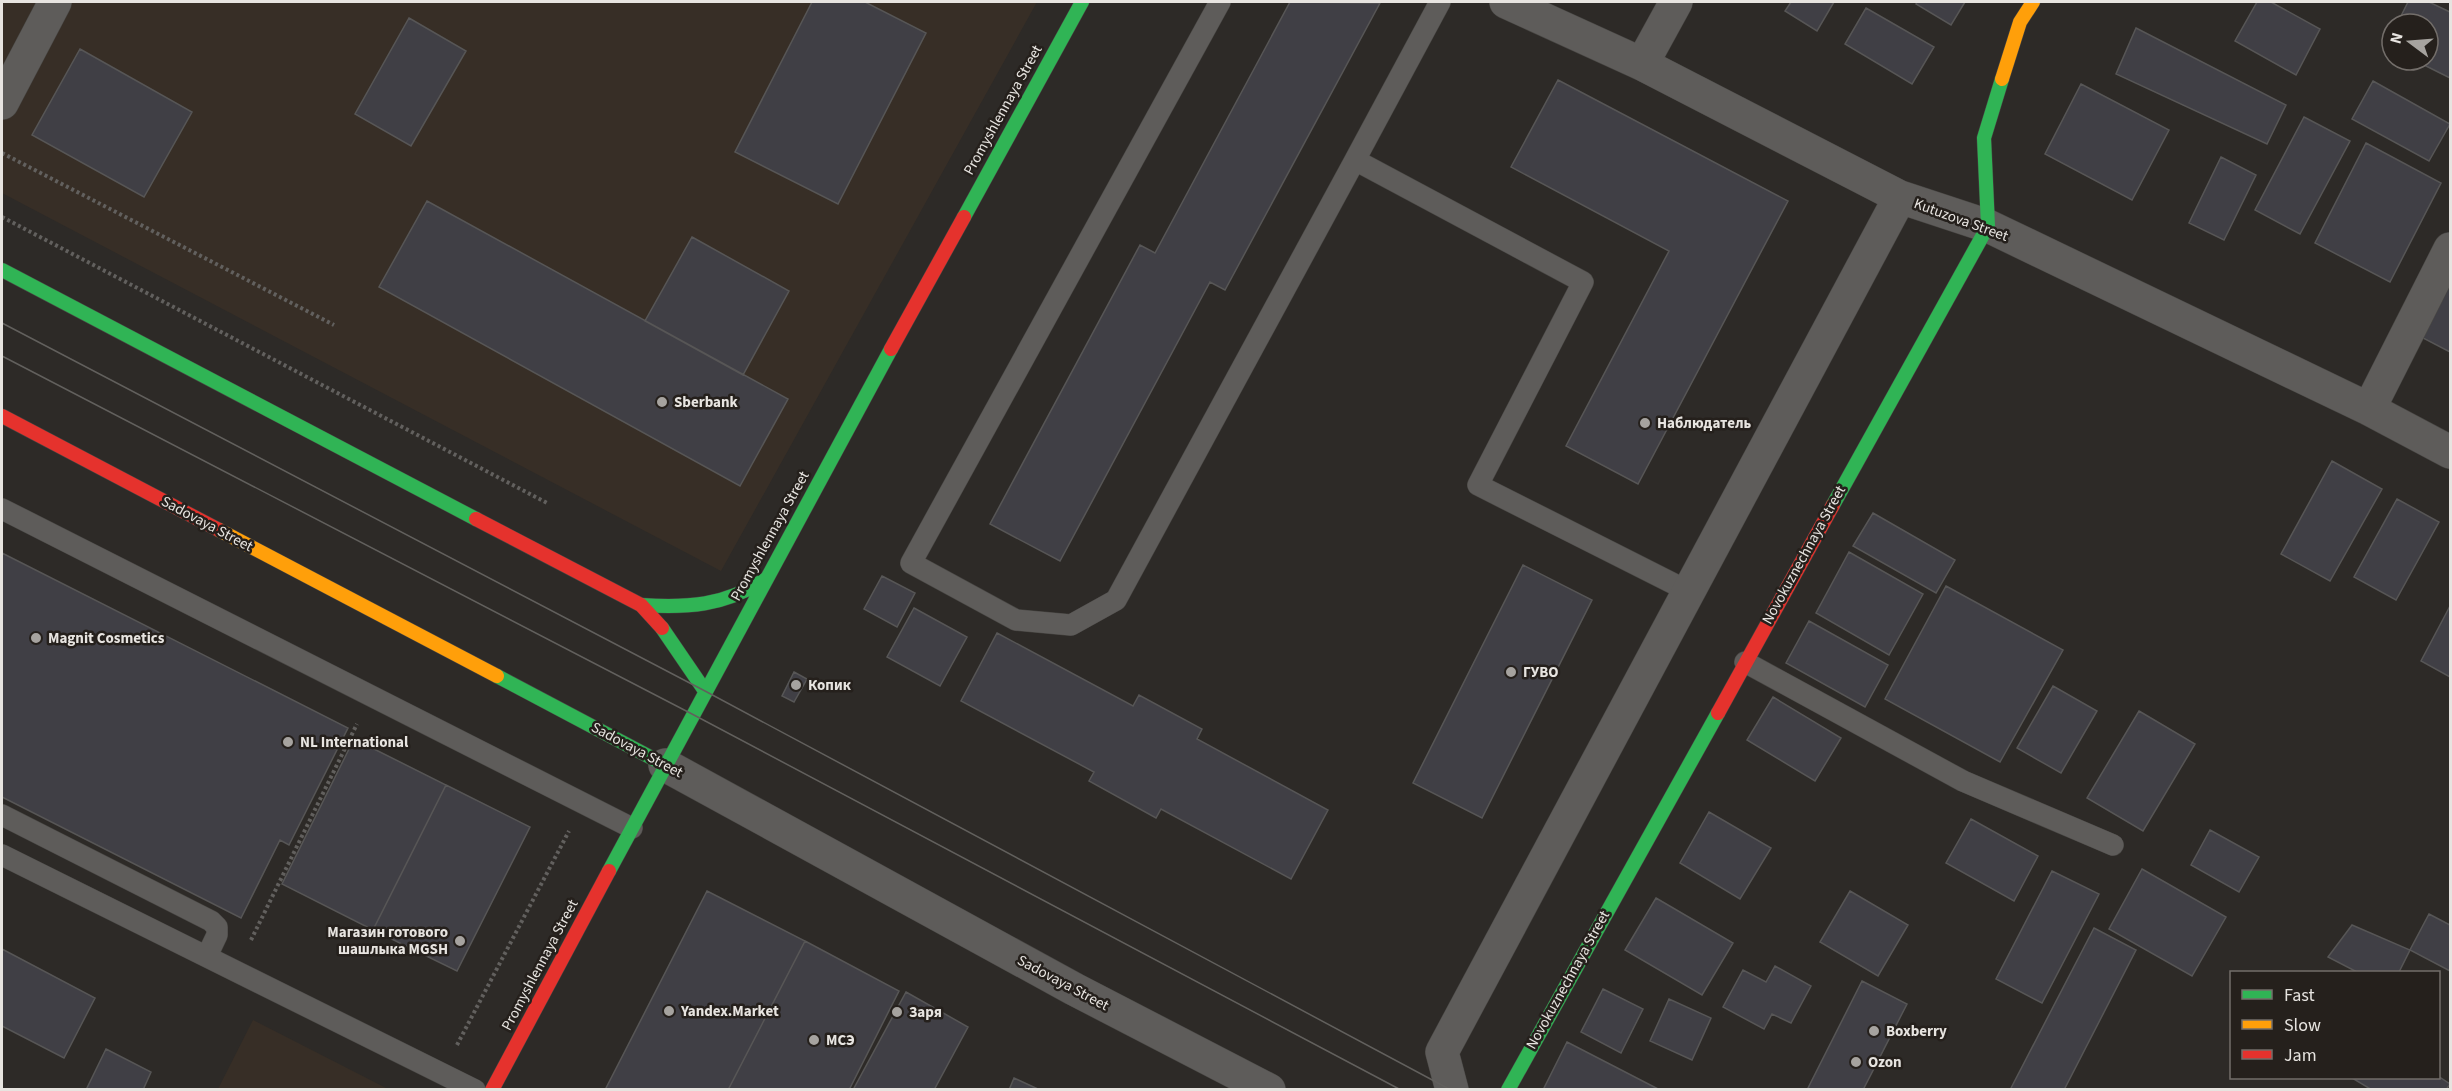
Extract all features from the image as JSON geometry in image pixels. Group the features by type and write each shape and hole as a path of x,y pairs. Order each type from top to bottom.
{"main road":[{"name":"Promyshlennaya Street","path":"492,1089 764,580 1082,2"},
{"path":"1988,226 1984,138 2020,22 2032,2"},
{"name":"Novokuznechnaya Street","path":"1508,1089 1988,226"},
{"path":"2,270 640,605 664,630 705,691"},
{"name":"Sadovaya Street","path":"2,416 665,765"},
{"path":"640,605 703,607 745,594 764,580"}],"street":[{"path":"2,103 55,2"},
{"name":"Kutuzova Street","path":"1506,2 1642,64 1900,197 1988,226 2369,409 2451,452"},
{"path":"1642,64 1676,2"},
{"path":"1452,1089 1442,1052 1900,197"},
{"path":"2369,409 2451,249"},
{"name":"Sadovaya Street","path":"665,765 1064,984 1269,1089"}],"lane":[{"path":"1220,2 911,563 1016,620 1071,625 1116,600 1440,2"},
{"path":"1355,160 1583,282 1478,484 1690,592"},
{"path":"2,508 632,828"},
{"path":"1745,662 1963,781 2113,845"},
{"path":"2,815 44,827 211,921 217,927 217,936 207,956"},
{"path":"2,855 475,1089"}],"path":[{"path":"2,153 334,325"},
{"path":"2,217 549,504"},
{"path":"236,971 370,696"},
{"path":"442,1073 584,804"}],"shaded area":[{"path":"2,2 1037,2 721,571 2,193"},
{"path":"253,1020 388,1089 218,1089"}],"building":[{"path":"812,2 865,2 926,33 838,204 735,152"},
{"path":"1290,2 1380,3 1225,290 1210,282 1060,561 990,524 1140,245 1155,253"},
{"path":"1791,2 1834,2 1817,31 1785,11"},
{"path":"1917,2 1965,2 1951,25 1916,4"},
{"path":"2257,2 2271,2 2320,29 2296,75 2235,41"},
{"path":"2408,2 2429,2 2450,12 2450,78 2438,72 2440,72 2440,12 2403,12"},
{"path":"1866,8 1934,47 1912,84 1845,44"},
{"path":"409,18 466,51 411,146 355,114"},
{"path":"2136,28 2286,105 2267,144 2116,74"},
{"path":"80,49 192,112 144,197 32,135"},
{"path":"1558,80 1788,201 1638,484 1566,446 1669,251 1511,167"},
{"path":"2373,81 2450,124 2429,161 2352,119"},
{"path":"2081,84 2169,130 2132,200 2045,154"},
{"path":"2304,117 2350,141 2300,234 2255,210"},
{"path":"2366,143 2441,183 2390,282 2315,243"},
{"path":"2221,157 2256,175 2224,240 2189,223"},
{"path":"427,201 788,399 740,486 379,287"},
{"path":"692,237 789,291 743,375 645,321"},
{"path":"2450,284 2450,352 2423,338"},
{"path":"2332,461 2382,489 2330,581 2281,554"},
{"path":"2397,499 2439,522 2396,600 2354,577"},
{"path":"1873,513 1955,560 1936,593 1853,546"},
{"path":"1849,552 1923,594 1889,655 1816,613"},
{"path":"2,553 348,728 289,845 280,840 241,918 2,797"},
{"path":"1523,565 1592,600 1482,818 1413,783"},
{"path":"882,576 915,593 897,627 864,609"},
{"path":"1946,586 2063,650 2000,762 1885,699"},
{"path":"2450,606 2450,677 2421,661"},
{"path":"914,608 967,637 940,686 887,657"},
{"path":"1809,621 1888,665 1865,707 1786,663"},
{"path":"997,633 1133,706 1139,695 1202,729 1197,739 1328,810 1291,879 1161,809 1156,818 1089,781 1094,772 961,701"},
{"path":"794,672 807,679 794,702 782,696"},
{"path":"2053,686 2097,711 2061,773 2017,748"},
{"path":"1773,697 1841,738 1815,781 1747,740"},
{"path":"2139,711 2195,744 2143,831 2087,798"},
{"path":"354,739 446,785 373,930 282,884"},
{"path":"446,785 530,827 457,971 373,930"},
{"path":"1709,812 1771,848 1740,899 1680,863"},
{"path":"1971,819 2038,856 2014,901 1946,863"},
{"path":"2210,830 2259,857 2239,892 2191,865"},
{"path":"2142,869 2226,917 2192,976 2109,929"},
{"path":"2052,871 2099,894 2042,1003 1996,979"},
{"path":"707,891 805,941 728,1090 605,1090"},
{"path":"1850,891 1908,925 1878,976 1820,942"},
{"path":"1656,898 1733,943 1702,995 1625,950"},
{"path":"2429,914 2450,925 2450,971 2410,950"},
{"path":"2352,925 2410,950 2400,971 2355,971 2328,957"},
{"path":"2094,928 2136,950 2064,1090 2010,1090"},
{"name":"МСЭ","path":"805,941 899,991 849,1090 728,1090"},
{"path":"2,949 95,998 64,1058 2,1026"},
{"path":"1775,966 1811,986 1791,1023 1772,1014 1764,1029 1723,1007 1743,970 1766,982"},
{"path":"1862,981 1907,1004 1863,1090 1807,1090"},
{"path":"1603,989 1643,1009 1621,1053 1581,1032"},
{"path":"906,992 968,1027 934,1090 853,1090"},
{"path":"1669,999 1711,1018 1692,1060 1650,1041"},
{"path":"1567,1042 1660,1090 1543,1090"},
{"path":"106,1049 151,1072 143,1090 86,1090"},
{"path":"2440,1077 2450,1084 2446,1090 2372,1090 2354,1079"},
{"path":"1014,1078 1040,1090 1009,1090"}],"tram line":[{"path":"2,323 705,691 1451,1090"},
{"path":"2,356 692,714 1401,1090"}],"traffic: fast":[{"path":"964,217 1082,2"},
{"path":"1833,505 1988,226 1984,138 2002,79"},
{"path":"2,270 476,519"},
{"path":"609,871 891,349"},
{"path":"641,605 690,605 720,600 749,589 764,580"},
{"path":"662,628 705,691"},
{"path":"497,676 665,765"},
{"path":"1508,1090 1718,713"}],"traffic: slow":[{"path":"2002,79 2020,22 2033,2"},
{"path":"219,530 497,676"}],"traffic: jam":[{"path":"891,349 964,217"},
{"path":"2,416 219,530"},
{"path":"1718,713 1833,505"},
{"path":"476,519 641,605 662,628"},
{"path":"492,1090 609,871"}],"place":[{"name":"Sberbank","path":"662,402"},
{"name":"Наблюдатель","path":"1645,423"},
{"name":"Magnit Cosmetics","path":"36,638"},
{"name":"ГУВО","path":"1511,672"},
{"name":"Копик","path":"796,685"},
{"name":"NL International","path":"288,742"},
{"name":"Магазин готового шашлыка MGSH","path":"460,941"},
{"name":"Yandex.Market","path":"669,1011"},
{"name":"Заря","path":"897,1012"},
{"name":"Boxberry","path":"1874,1031"},
{"name":"МСЭ","path":"814,1040"},
{"name":"Ozon","path":"1856,1062"}]}
